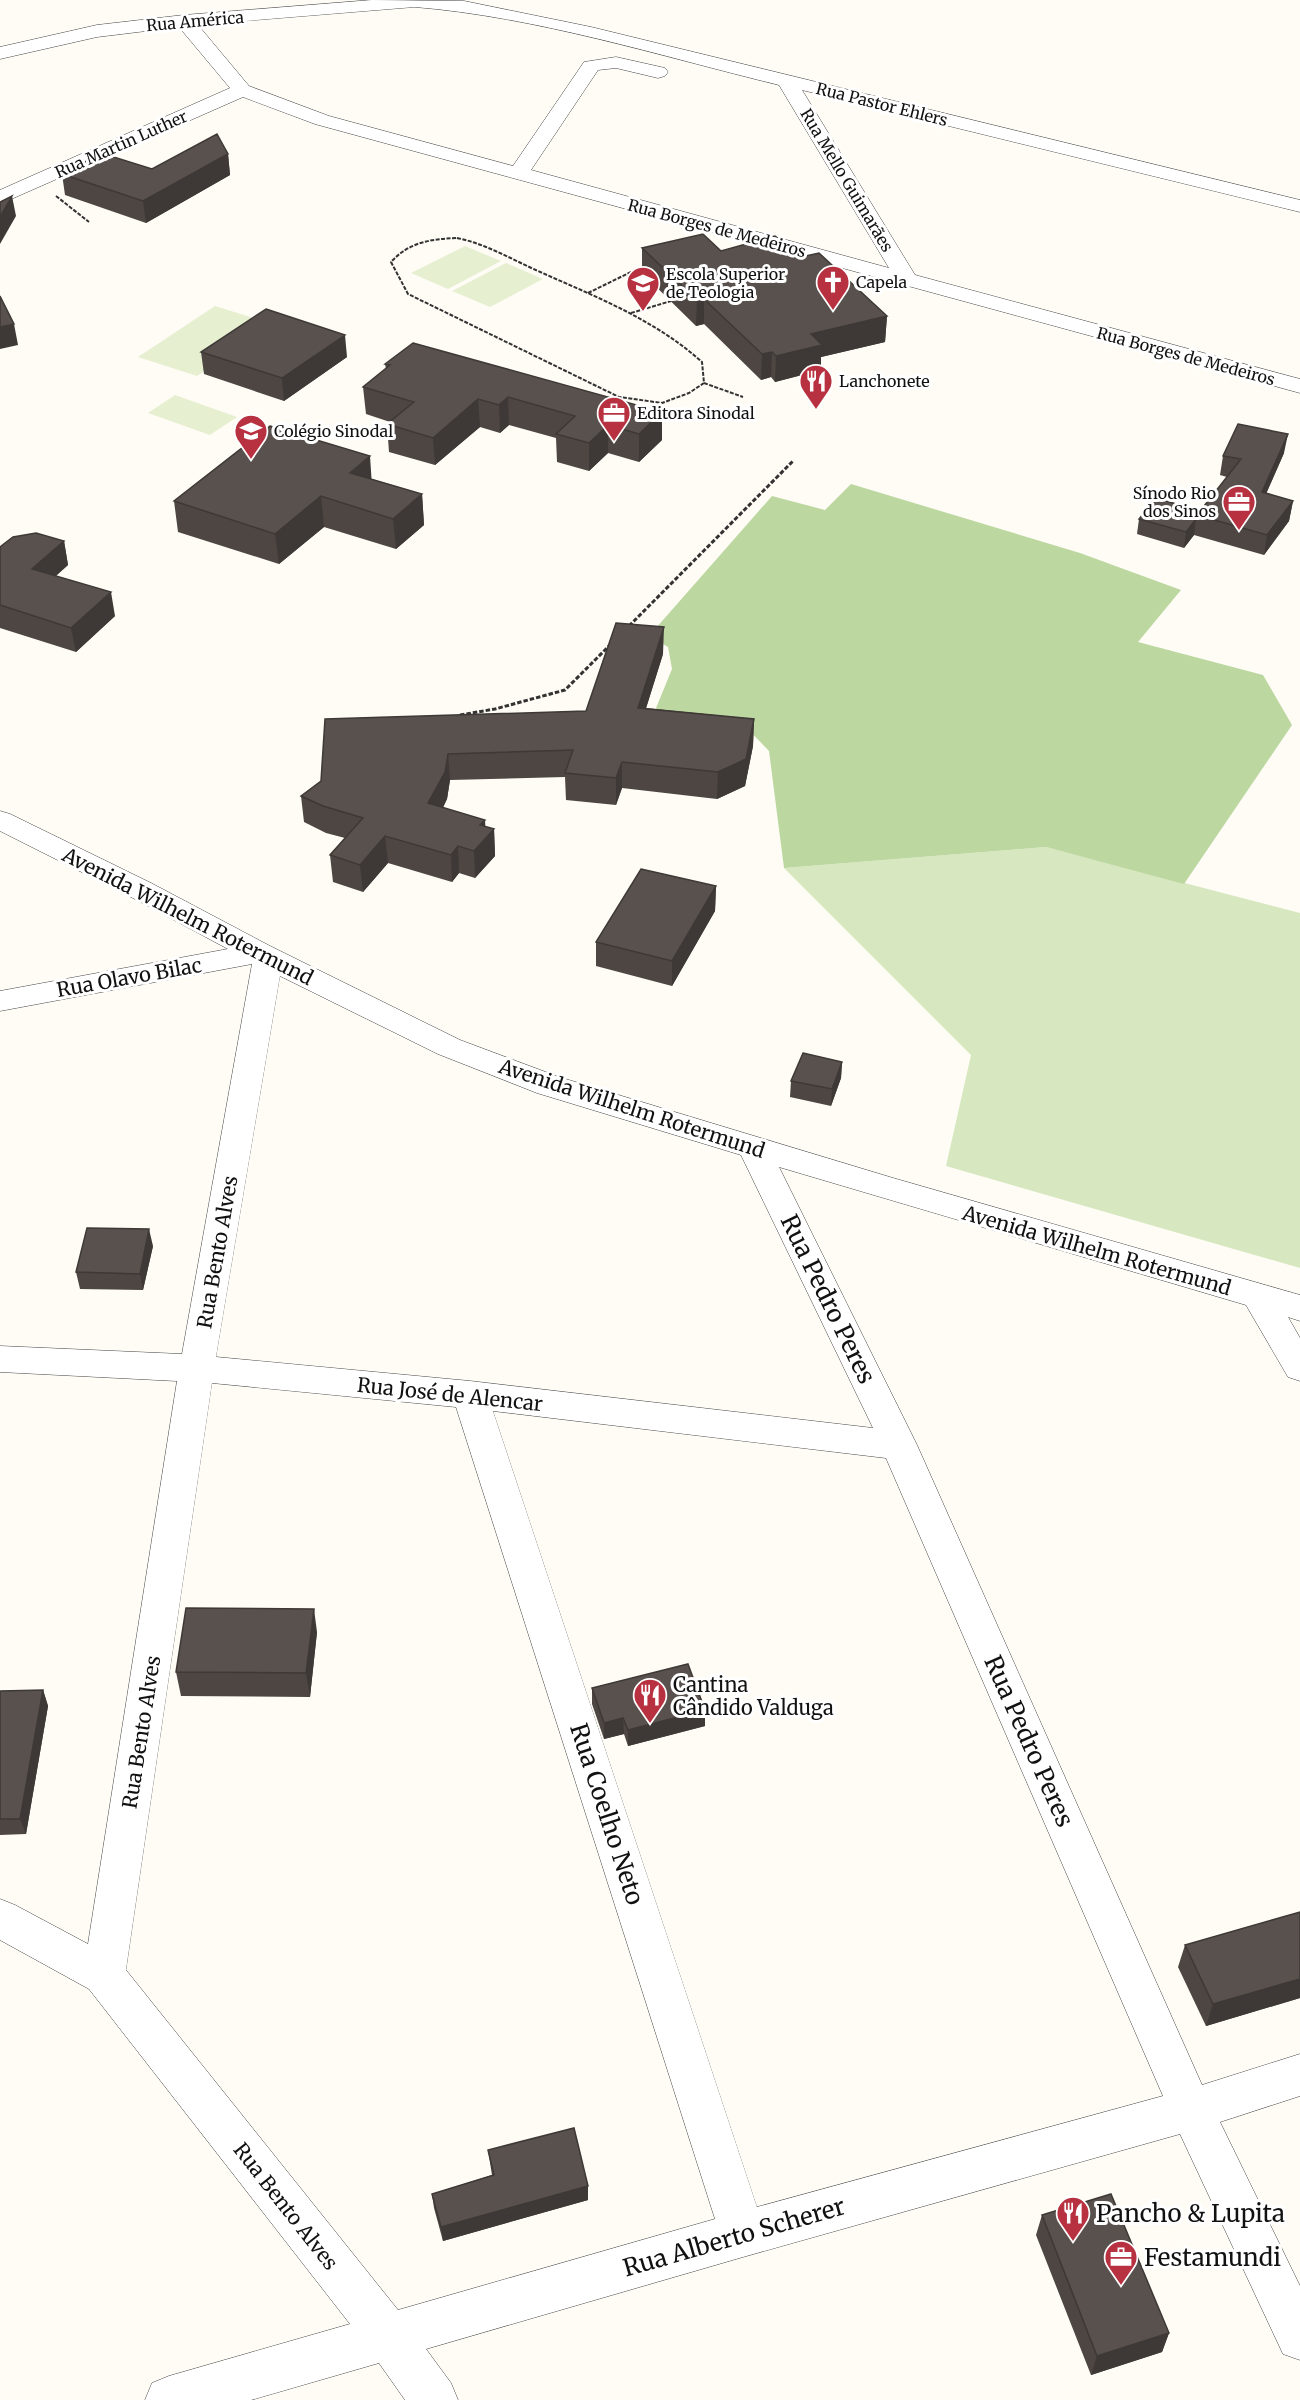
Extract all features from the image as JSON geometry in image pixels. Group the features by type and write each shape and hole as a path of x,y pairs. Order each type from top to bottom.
{"street":[{"name":"Rua América","path":"0,53 97,31 183,21 244,8 415,2 464,6"},
{"name":"Rua Pastor Ehlers","path":"464,6 591,33 1300,206"},
{"path":"183,21 242,90"},
{"path":"518,174 591,66 602,61 618,62 676,76"},
{"name":"Rua Mello Guimarães","path":"786,80 907,279"},
{"name":"Rua Borges de Medeiros","path":"242,90 322,120 1290,384"},
{"name":"Rua Martin Luther","path":"0,198 242,90"},
{"path":"780,103 803,108"},
{"path":"1290,384 1300,360"},
{"name":"Avenida Wilhelm Rotermund","path":"0,820 141,890 263,956 449,1047 548,1085 1300,1308"},
{"name":"Rua Olavo Bilac","path":"0,1001 263,956"},
{"name":"Rua Bento Alves","path":"263,956 104,1976 388,2335 434,2400"},
{"name":"Rua Pedro Peres","path":"753,1147 899,1445 1191,2110 1300,2337"},
{"path":"1257,1296 1300,1368"},
{"name":"Rua José de Alencar","path":"0,1359 197,1368 470,1395 899,1445"},
{"name":"Rua Coelho Neto","path":"470,1395 743,2234"},
{"path":"0,1918 104,1976"},
{"name":"Rua Alberto Scherer","path":"169,2400 743,2234 1191,2110 1300,2075"}],"path":[{"path":"36,181 89,222"},
{"path":"457,238 477,241 631,313 672,336 702,362 704,383 689,393 662,403 619,397 408,294 391,262 399,251 426,239 457,238"},
{"path":"588,294 635,270 657,264"},
{"path":"631,313 671,301"},
{"path":"704,383 743,397"},
{"path":"622,633 794,460"},
{"path":"460,715 495,709 564,690 614,641"}],"green space":[{"path":"465,246 501,261 448,289 411,273"},
{"path":"506,263 543,279 490,307 452,291"},
{"path":"215,306 273,324 197,376 138,357"},
{"path":"175,395 237,417 210,435 148,413"},
{"path":"851,484 1080,553 1181,590 1138,642 1263,675 1292,725 1184,884 1046,847 784,868 769,751 743,724 654,713 672,669 668,647 649,636 772,496 825,510"},
{"path":"1046,847 1300,913 1300,1268 946,1166 971,1055 784,868"}],"building":[{"path":"217,134 228,154 143,201 62,174 101,153 152,169"},
{"path":"12,196 0,217 0,202"},
{"path":"703,234 721,251 775,236 801,257 819,253 887,316 811,334 822,345 776,356 772,352 762,354 704,299 697,300 642,248"},
{"path":"0,296 14,324 0,327"},
{"path":"266,309 345,335 282,378 201,352"},
{"path":"413,343 662,412 639,434 608,425 589,443 556,434 575,416 508,397 499,405 478,399 433,438 387,424 414,402 363,387 390,365 385,364"},
{"path":"1238,424 1288,434 1262,492 1293,501 1267,535 1197,515 1241,459 1223,456"},
{"path":"270,426 370,456 350,473 422,494 393,519 321,496 275,534 174,501"},
{"path":"1156,498 1200,511 1186,532 1139,519"},
{"path":"36,533 64,541 32,569 111,592 71,628 0,605 0,547 13,537"},
{"path":"616,623 664,627 638,708 754,719 746,759 718,772 622,762 616,778 565,773 573,750 448,754 445,772 428,803 485,820 480,825 494,829 474,851 458,846 451,855 385,836 360,865 330,855 363,818 323,806 301,796 321,781 325,719 586,711"},
{"path":"641,869 716,886 672,961 596,942"},
{"path":"803,1053 842,1062 832,1089 791,1081"},
{"path":"87,1228 149,1229 140,1274 76,1272"},
{"path":"186,1608 314,1609 306,1673 176,1672"},
{"path":"688,1664 705,1710 628,1730 623,1718 604,1723 592,1688"},
{"path":"43,1690 20,1819 0,1819 0,1691"},
{"path":"1300,1912 1300,1979 1213,2004 1185,1945"},
{"path":"574,2128 588,2186 441,2227 432,2194 494,2175 488,2150"},
{"path":"1111,2194 1169,2333 1097,2356 1042,2215"}],"place":[{"name":"Capela","path":"833,311"},
{"name":"Escola Superior de Teologia","path":"643,312"},
{"name":"Lanchonete","path":"816,410"},
{"name":"Editora Sinodal","path":"614,442"},
{"name":"Colégio Sinodal","path":"251,460"},
{"name":"Sínodo Rio dos Sinos","path":"1239,531"},
{"name":"Cantina Cândido Valduga","path":"650,1724"},
{"name":"Pancho & Lupita","path":"1073,2242"},
{"name":"Festamundi","path":"1121,2286"}]}
